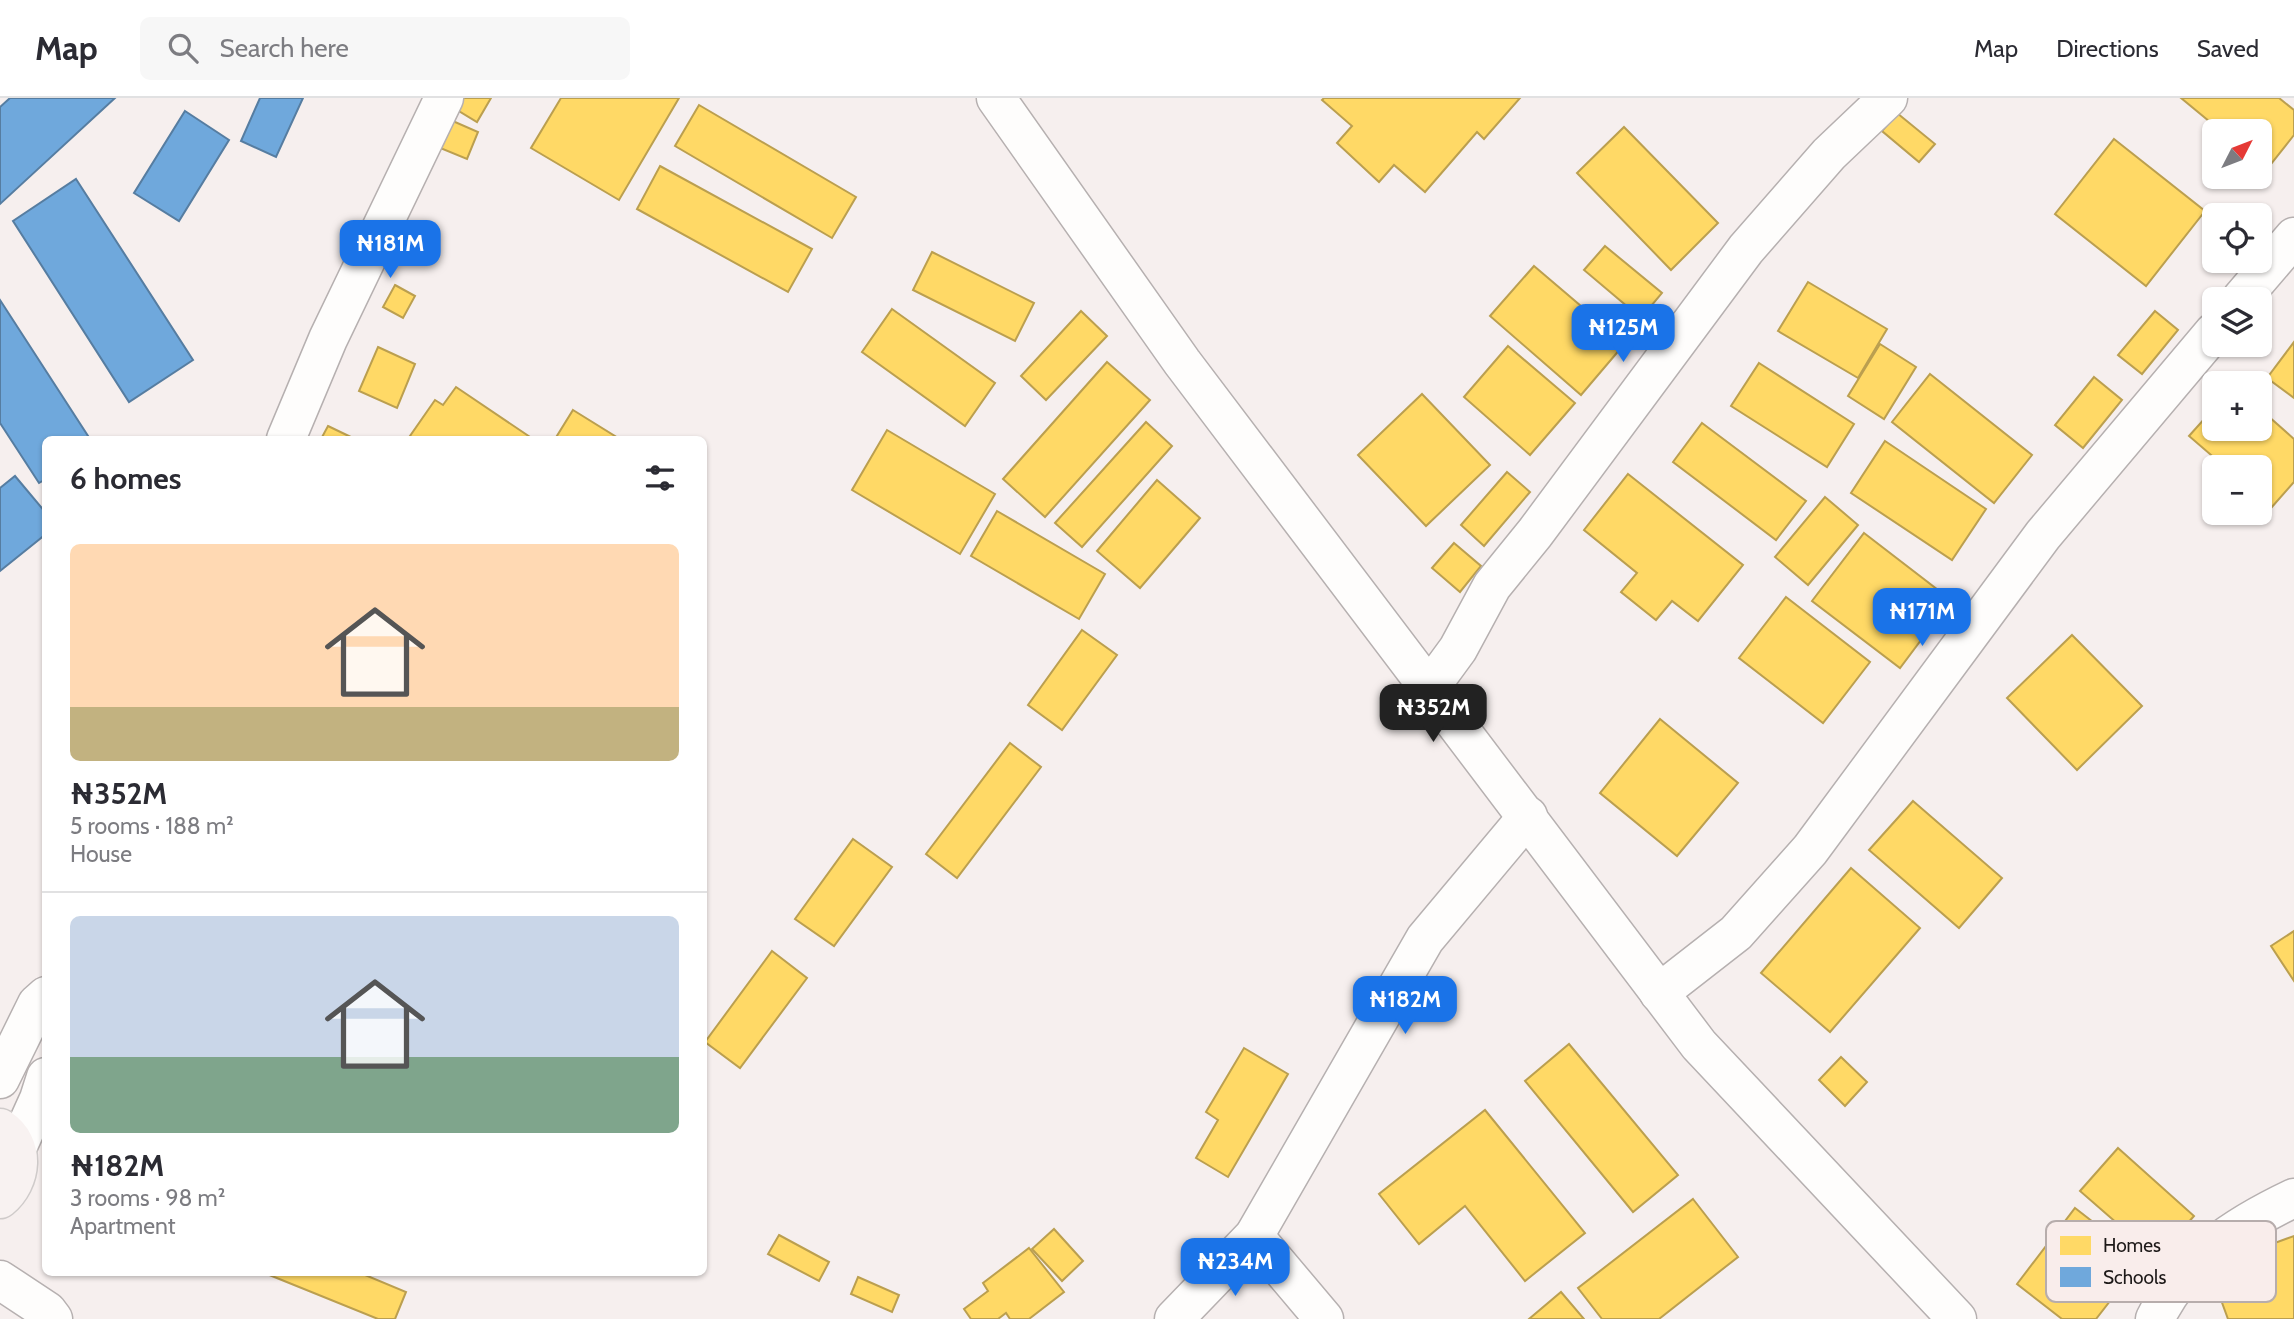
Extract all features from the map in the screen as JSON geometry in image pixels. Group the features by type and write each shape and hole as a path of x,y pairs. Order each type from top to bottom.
{"main road":[{"path":"1,1201 17,1176 8,1139"}],"street":[{"path":"287,436 328,339 444,98"},
{"path":"996,98 1190,373 1699,1045 1957,1319"},
{"path":"1428,690 1458,649 1492,586 1535,533 1746,249 1829,154 1888,98"},
{"path":"2251,287 2294,237"},
{"path":"1659,993 1736,933 1810,850 2043,535 2202,346"},
{"path":"1174,1319 1254,1236 1425,939 1528,816"},
{"path":"0,1079 37,1004 42,1000"},
{"path":"8,1139 39,1099 42,1090"},
{"path":"2248,1221 2294,1198"},
{"path":"1254,1236 1324,1319"},
{"path":"0,1280 47,1311 53,1319"},
{"path":"2155,1319 2164,1302"}],"building: Homes":[{"path":"447,98 491,98 477,122 444,102"},
{"path":"561,98 679,98 619,200 531,148"},
{"path":"1520,98 1484,139 1477,132 1425,192 1394,165 1379,182 1337,143 1352,126 1322,100"},
{"path":"2181,98 2279,98 2294,110 2294,135 2272,163 2272,119 2206,119"},
{"path":"699,105 856,197 832,238 675,146"},
{"path":"1897,113 1935,144 1919,162 1882,131"},
{"path":"439,115 478,132 467,159 428,143"},
{"path":"1624,127 1718,223 1671,270 1577,173"},
{"path":"2114,139 2202,209 2202,215 2146,286 2055,214"},
{"path":"660,166 812,249 788,292 637,209"},
{"path":"1605,246 1662,293 1641,318 1584,270"},
{"path":"932,252 1034,303 1015,341 913,290"},
{"path":"1534,266 1601,323 1614,308 1638,328 1581,395 1490,316"},
{"path":"1808,282 1887,329 1858,378 1778,331"},
{"path":"395,285 415,296 403,318 383,307"},
{"path":"892,309 995,383 965,426 862,352"},
{"path":"1081,311 1107,336 1046,400 1021,376"},
{"path":"2155,311 2178,330 2142,374 2118,355"},
{"path":"2294,342 2294,398 2272,382 2272,371"},
{"path":"1880,344 1916,367 1884,419 1848,396"},
{"path":"1508,346 1575,403 1530,455 1464,397"},
{"path":"378,347 415,364 397,408 359,391"},
{"path":"1107,362 1150,400 1045,517 1003,479"},
{"path":"1759,363 1854,424 1827,467 1731,406"},
{"path":"1930,374 2032,455 1994,503 1892,422"},
{"path":"2094,377 2122,400 2083,448 2055,425"},
{"path":"456,387 529,436 410,436 435,400 443,405"},
{"path":"1422,394 1490,465 1426,526 1358,455"},
{"path":"573,410 615,436 557,436"},
{"path":"2272,420 2294,439 2294,482 2272,507 2272,455 2211,455 2189,436 2202,421 2202,441 2272,441"},
{"path":"1146,422 1172,446 1082,547 1055,523"},
{"path":"1702,423 1806,501 1776,540 1673,462"},
{"path":"328,426 349,436 323,436"},
{"path":"887,430 995,494 960,554 852,490"},
{"path":"1885,441 1986,509 1952,560 1851,493"},
{"path":"1507,472 1530,492 1484,546 1461,525"},
{"path":"1628,474 1743,565 1698,621 1672,601 1656,620 1621,592 1637,573 1584,530"},
{"path":"1157,480 1200,518 1140,588 1097,551"},
{"path":"1825,497 1858,525 1808,585 1775,557"},
{"path":"997,511 1105,574 1079,619 971,556"},
{"path":"1864,533 1951,600 1900,668 1812,601"},
{"path":"1454,543 1481,566 1460,592 1432,568"},
{"path":"1786,597 1870,662 1823,723 1739,658"},
{"path":"1082,630 1117,655 1062,730 1028,705"},
{"path":"2072,635 2142,706 2077,770 2007,698"},
{"path":"1660,719 1738,783 1677,856 1600,793"},
{"path":"1010,743 1041,767 957,878 926,854"},
{"path":"1913,801 2002,878 1959,928 1869,850"},
{"path":"853,839 892,867 834,946 795,919"},
{"path":"1851,868 1920,928 1830,1032 1761,973"},
{"path":"2294,931 2294,981 2271,946"},
{"path":"772,951 807,978 740,1068 707,1043 707,1039"},
{"path":"1569,1044 1678,1175 1633,1212 1525,1081"},
{"path":"1244,1048 1288,1074 1228,1177 1196,1158 1218,1120 1206,1112"},
{"path":"1841,1057 1867,1082 1845,1106 1819,1080"},
{"path":"1485,1110 1585,1233 1525,1281 1465,1206 1419,1244 1379,1194"},
{"path":"2118,1148 2194,1216 2190,1221 2114,1221 2080,1191"},
{"path":"1693,1199 1738,1257 1659,1319 1602,1319 1578,1288"},
{"path":"2075,1208 2092,1221 2065,1221"},
{"path":"1054,1229 1083,1261 1062,1281 1032,1249"},
{"path":"779,1235 829,1262 819,1281 768,1254"},
{"path":"2294,1236 2294,1319 2228,1319 2222,1302 2276,1302 2276,1243"},
{"path":"2046,1246 2046,1302 2109,1302 2096,1319 2062,1319 2017,1284"},
{"path":"1029,1248 1064,1292 1029,1319 1010,1319 1006,1313 998,1319 971,1319 964,1309 988,1291 983,1283"},
{"path":"272,1276 368,1276 406,1292 395,1319 378,1319"},
{"path":"858,1277 899,1295 892,1312 851,1294"},
{"path":"1561,1292 1584,1319 1529,1319"}],"building: Schools":[{"path":"10,98 115,98 0,204 0,107"},
{"path":"260,98 303,98 276,157 241,141"},
{"path":"185,111 229,140 179,221 134,193"},
{"path":"76,179 193,360 129,402 13,221"},
{"path":"0,300 88,436 42,436 42,481 39,483 0,423"},
{"path":"15,476 42,508 42,537 0,571 0,488"}]}
